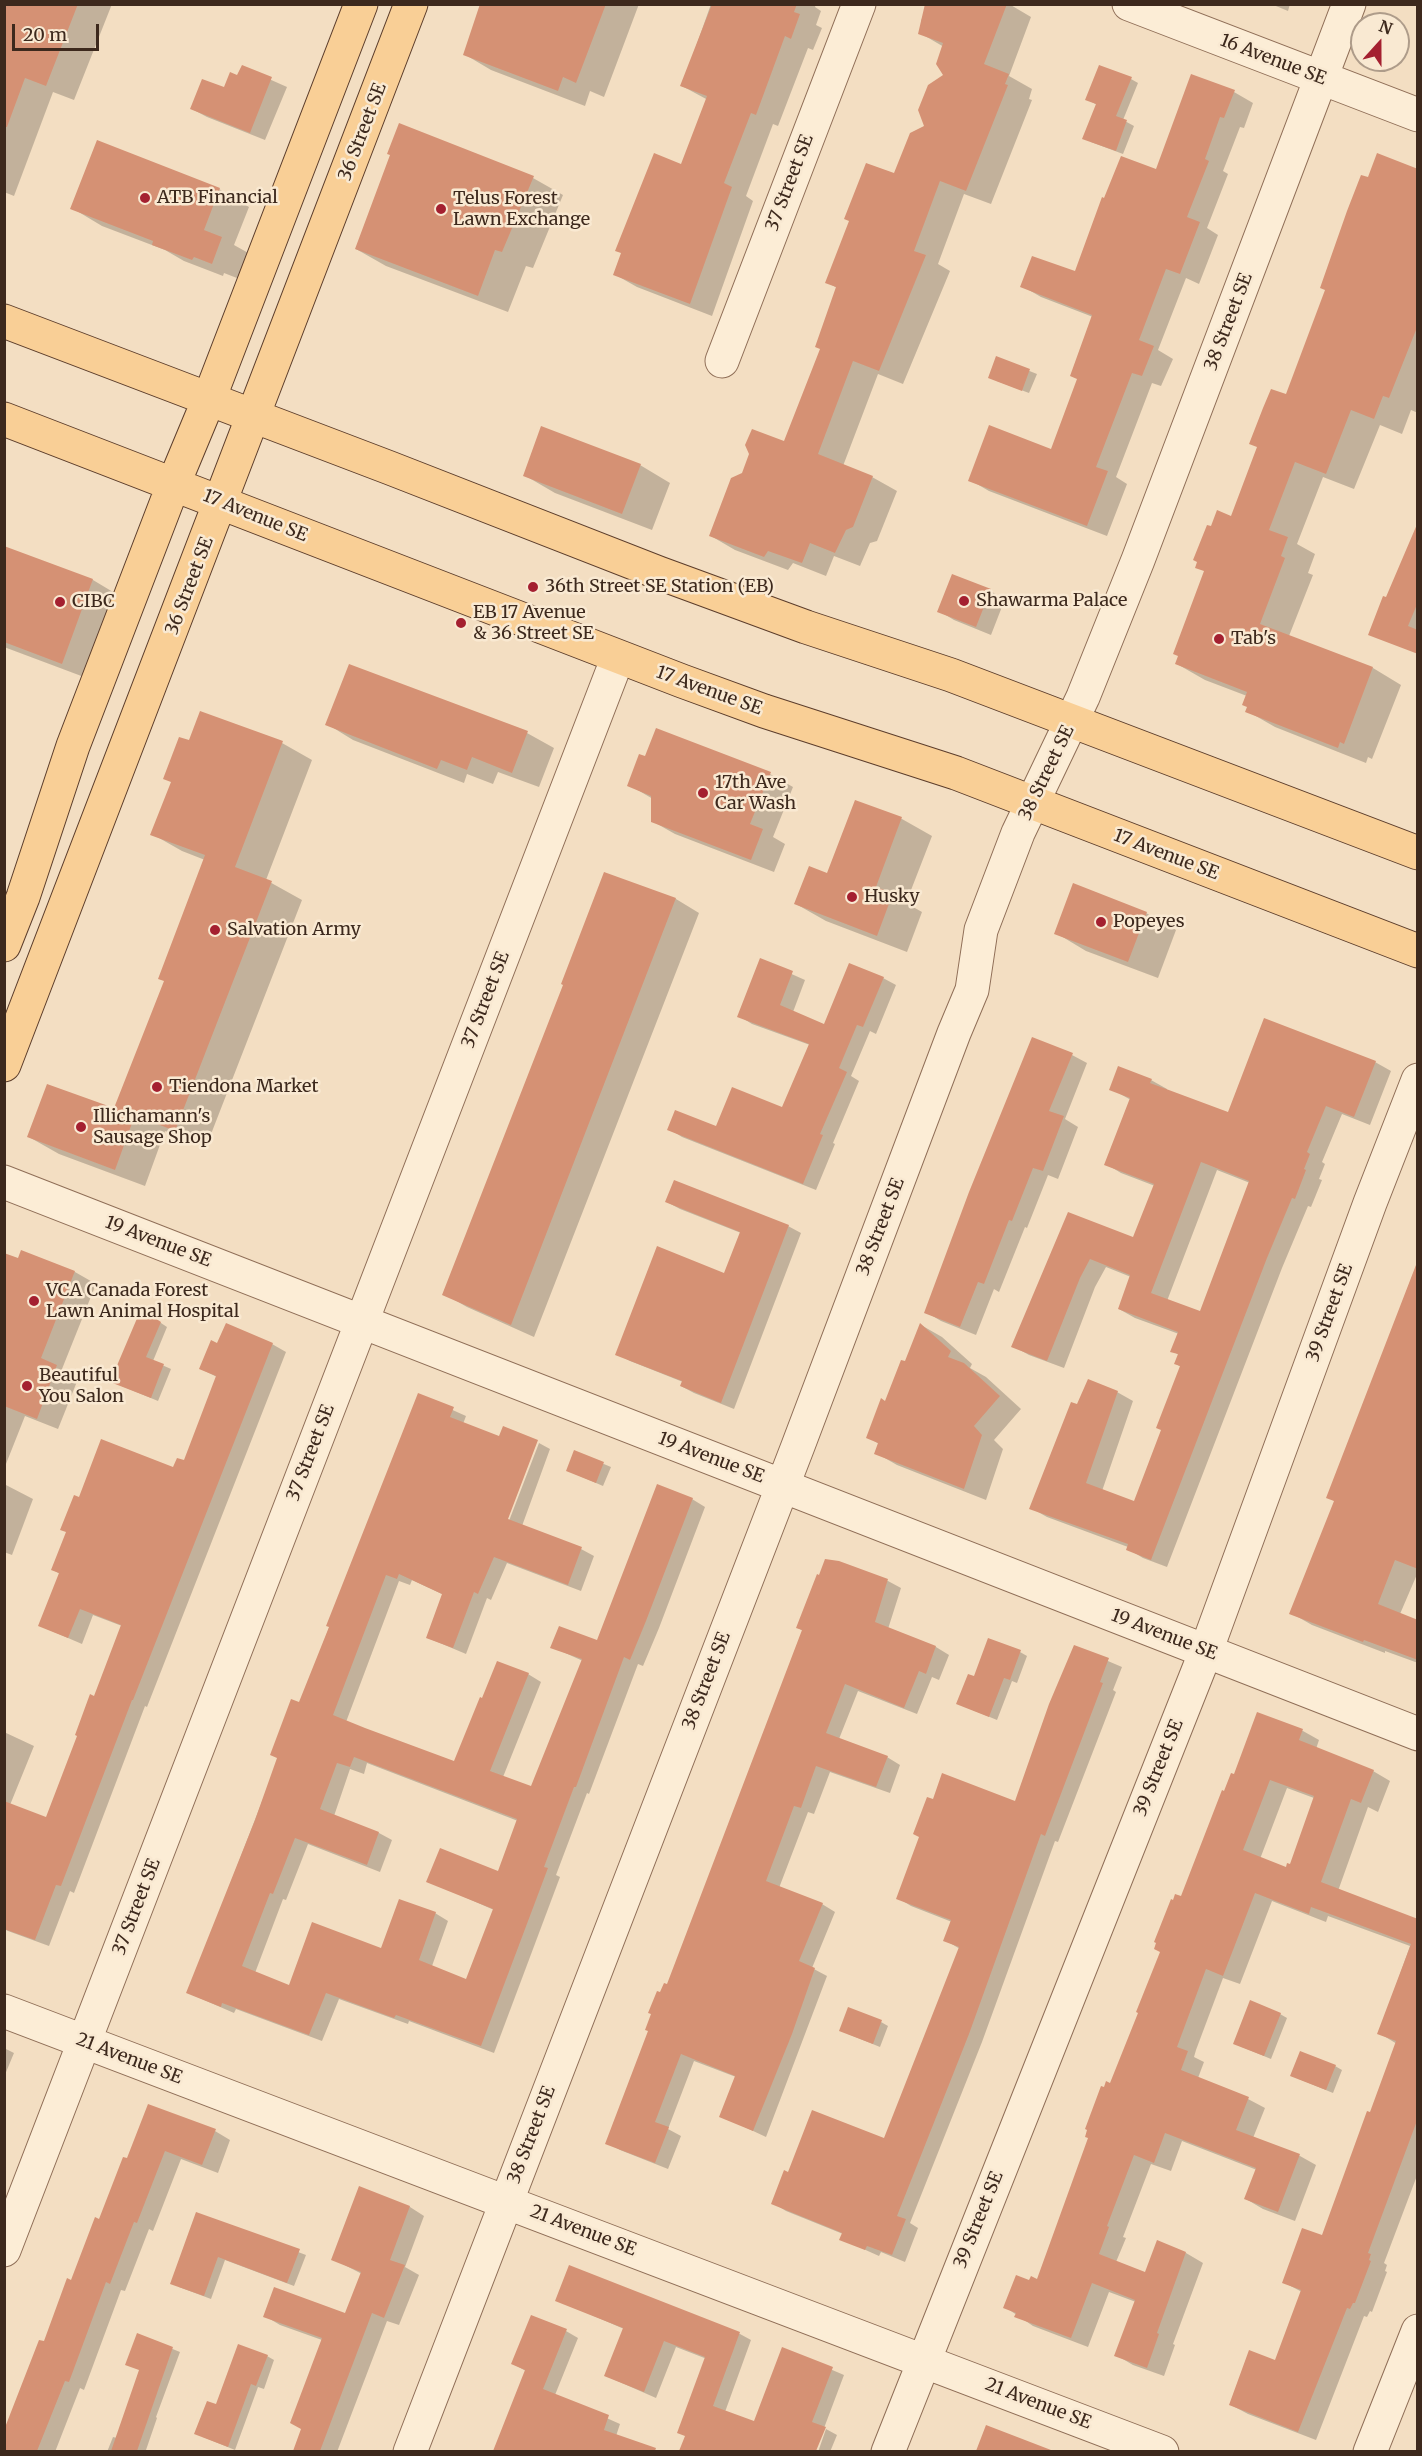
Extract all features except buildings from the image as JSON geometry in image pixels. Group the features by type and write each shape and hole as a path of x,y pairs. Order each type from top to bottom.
{"main road":[{"path":"4,945 23,897 73,746 362,4"},
{"name":"36 Street SE","path":"4,1065 222,502 411,4"},
{"path":"4,321 659,573 806,627 931,668 1418,853"},
{"name":"17 Avenue SE","path":"4,419 618,657 764,711 956,773 1418,951"}],"street":[{"name":"37 Street SE","path":"722,361 859,4"},
{"name":"16 Avenue SE","path":"1129,4 1418,115"},
{"name":"38 Street SE","path":"410,2451 972,990 981,930 1018,833 1072,721 1138,560 1349,4"},
{"name":"37 Street SE","path":"4,2250 618,657"},
{"name":"39 Street SE","path":"888,2451 1206,1651 1370,1203 1418,1080"},
{"name":"19 Avenue SE","path":"4,1182 1418,1734"},
{"name":"21 Avenue SE","path":"4,2011 1162,2451"},
{"path":"1370,2451 1418,2331"}],"place":[{"name":"ATB Financial","path":"145,198"},
{"name":"Telus Forest Lawn Exchange","path":"441,209"},
{"name":"36th Street SE Station (EB)","path":"533,587"},
{"name":"Shawarma Palace","path":"964,601"},
{"name":"CIBC","path":"60,602"},
{"name":"EB 17 Avenue & 36 Street SE","path":"461,623"},
{"name":"Tab's","path":"1219,639"},
{"name":"17th Ave Car Wash","path":"703,793"},
{"name":"Husky","path":"852,897"},
{"name":"Popeyes","path":"1101,922"},
{"name":"Salvation Army","path":"215,930"},
{"name":"Tiendona Market","path":"157,1087"},
{"name":"Illichamann's Sausage Shop","path":"81,1127"},
{"name":"VCA Canada Forest Lawn Animal Hospital","path":"34,1301"},
{"name":"Beautiful You Salon","path":"27,1386"}]}
